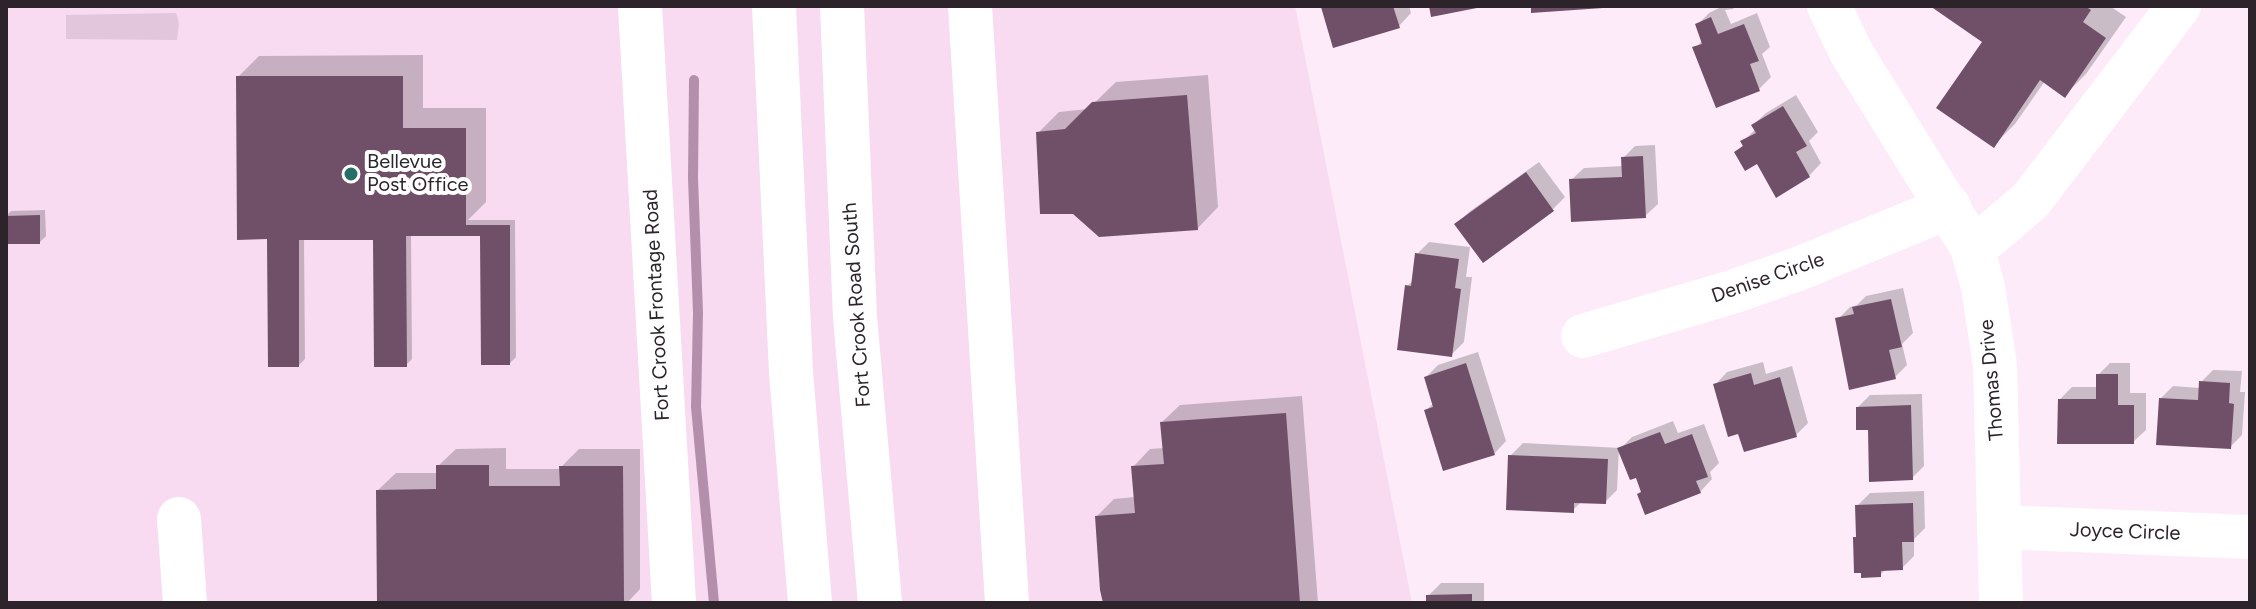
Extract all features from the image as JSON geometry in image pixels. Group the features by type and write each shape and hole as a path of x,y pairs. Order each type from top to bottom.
{"street":[{"name":"Fort Crook Frontage Road","path":"640,6 674,603"},
{"path":"774,6 791,372 810,603"},
{"name":"Fort Crook Road South","path":"842,6 855,317 880,603"},
{"path":"970,6 1007,603"},
{"name":"Thomas Drive","path":"1829,6 1852,54 1972,247 1983,287 1995,365 2001,603"},
{"path":"1972,247 2031,200 2179,6"},
{"name":"Denise Circle","path":"1583,336 1798,269 1949,207"},
{"path":"179,519 185,603"},
{"name":"Joyce Circle","path":"2000,527 2250,537"},
{"path":"805,548 832,603"}],"shaded area":[{"path":"6,6 1295,6 1412,603 6,603"},
{"path":"176,13 179,23 177,40 66,39 66,15"}],"building":[{"path":"1393,6 1400,28 1333,48 1321,7"},
{"path":"1429,6 1482,6 1482,7 1431,17"},
{"path":"1531,6 1603,6 1603,8 1531,13"},
{"path":"1930,6 2085,6 2091,10 2083,22 2106,38 2065,98 2040,80 1994,148 1936,108 1982,42"},
{"path":"1711,17 1718,34 1744,24 1759,61 1750,64 1760,91 1716,108 1692,47 1702,44 1695,24"},
{"name":"Bellevue Post Office","path":"236,76 403,76 403,128 466,128 466,225 510,225 510,365 481,365 480,236 406,236 407,367 374,367 373,240 299,240 299,367 268,367 267,239 237,240"},
{"path":"1187,95 1198,230 1099,237 1073,214 1040,214 1036,132 1065,129 1092,102"},
{"path":"1783,106 1807,146 1796,152 1810,177 1776,198 1757,164 1745,171 1734,152 1743,146 1740,141 1756,133 1751,125"},
{"path":"1643,156 1646,218 1571,222 1569,179 1622,177 1621,157"},
{"path":"1526,172 1554,211 1483,263 1454,224"},
{"path":"40,215 40,244 6,244 6,216"},
{"path":"1415,253 1459,259 1455,288 1461,289 1452,357 1397,350 1405,285 1411,286"},
{"path":"1891,299 1902,347 1889,350 1896,379 1849,390 1835,318 1854,314 1852,307"},
{"path":"1466,363 1495,455 1443,471 1424,410 1433,407 1424,377"},
{"path":"1751,373 1754,385 1780,377 1797,437 1744,452 1738,434 1728,437 1713,384"},
{"path":"2096,374 2118,374 2118,405 2134,405 2134,444 2057,444 2058,399 2096,399"},
{"path":"2199,381 2230,383 2229,403 2234,404 2231,449 2156,445 2159,398 2198,400"},
{"path":"1911,405 1913,480 1869,482 1868,430 1856,430 1856,407"},
{"path":"1286,413 1300,603 1103,603 1095,516 1135,513 1131,466 1164,464 1160,422"},
{"path":"1660,432 1665,444 1692,434 1708,477 1696,481 1701,493 1645,515 1637,494 1641,492 1636,478 1630,480 1617,448"},
{"path":"1508,455 1608,459 1606,504 1574,503 1574,513 1506,510"},
{"path":"436,465 489,465 489,486 560,486 559,466 623,466 624,603 377,603 376,490 436,489"},
{"path":"1913,503 1914,542 1902,542 1903,570 1881,571 1881,577 1861,578 1861,573 1854,573 1855,505"},
{"path":"1472,594 1472,603 1426,603 1426,595"}],"waterway":[{"path":"694,80 693,178 698,313 696,407 714,603"}],"place":[{"name":"Bellevue Post Office","path":"351,174"}]}
